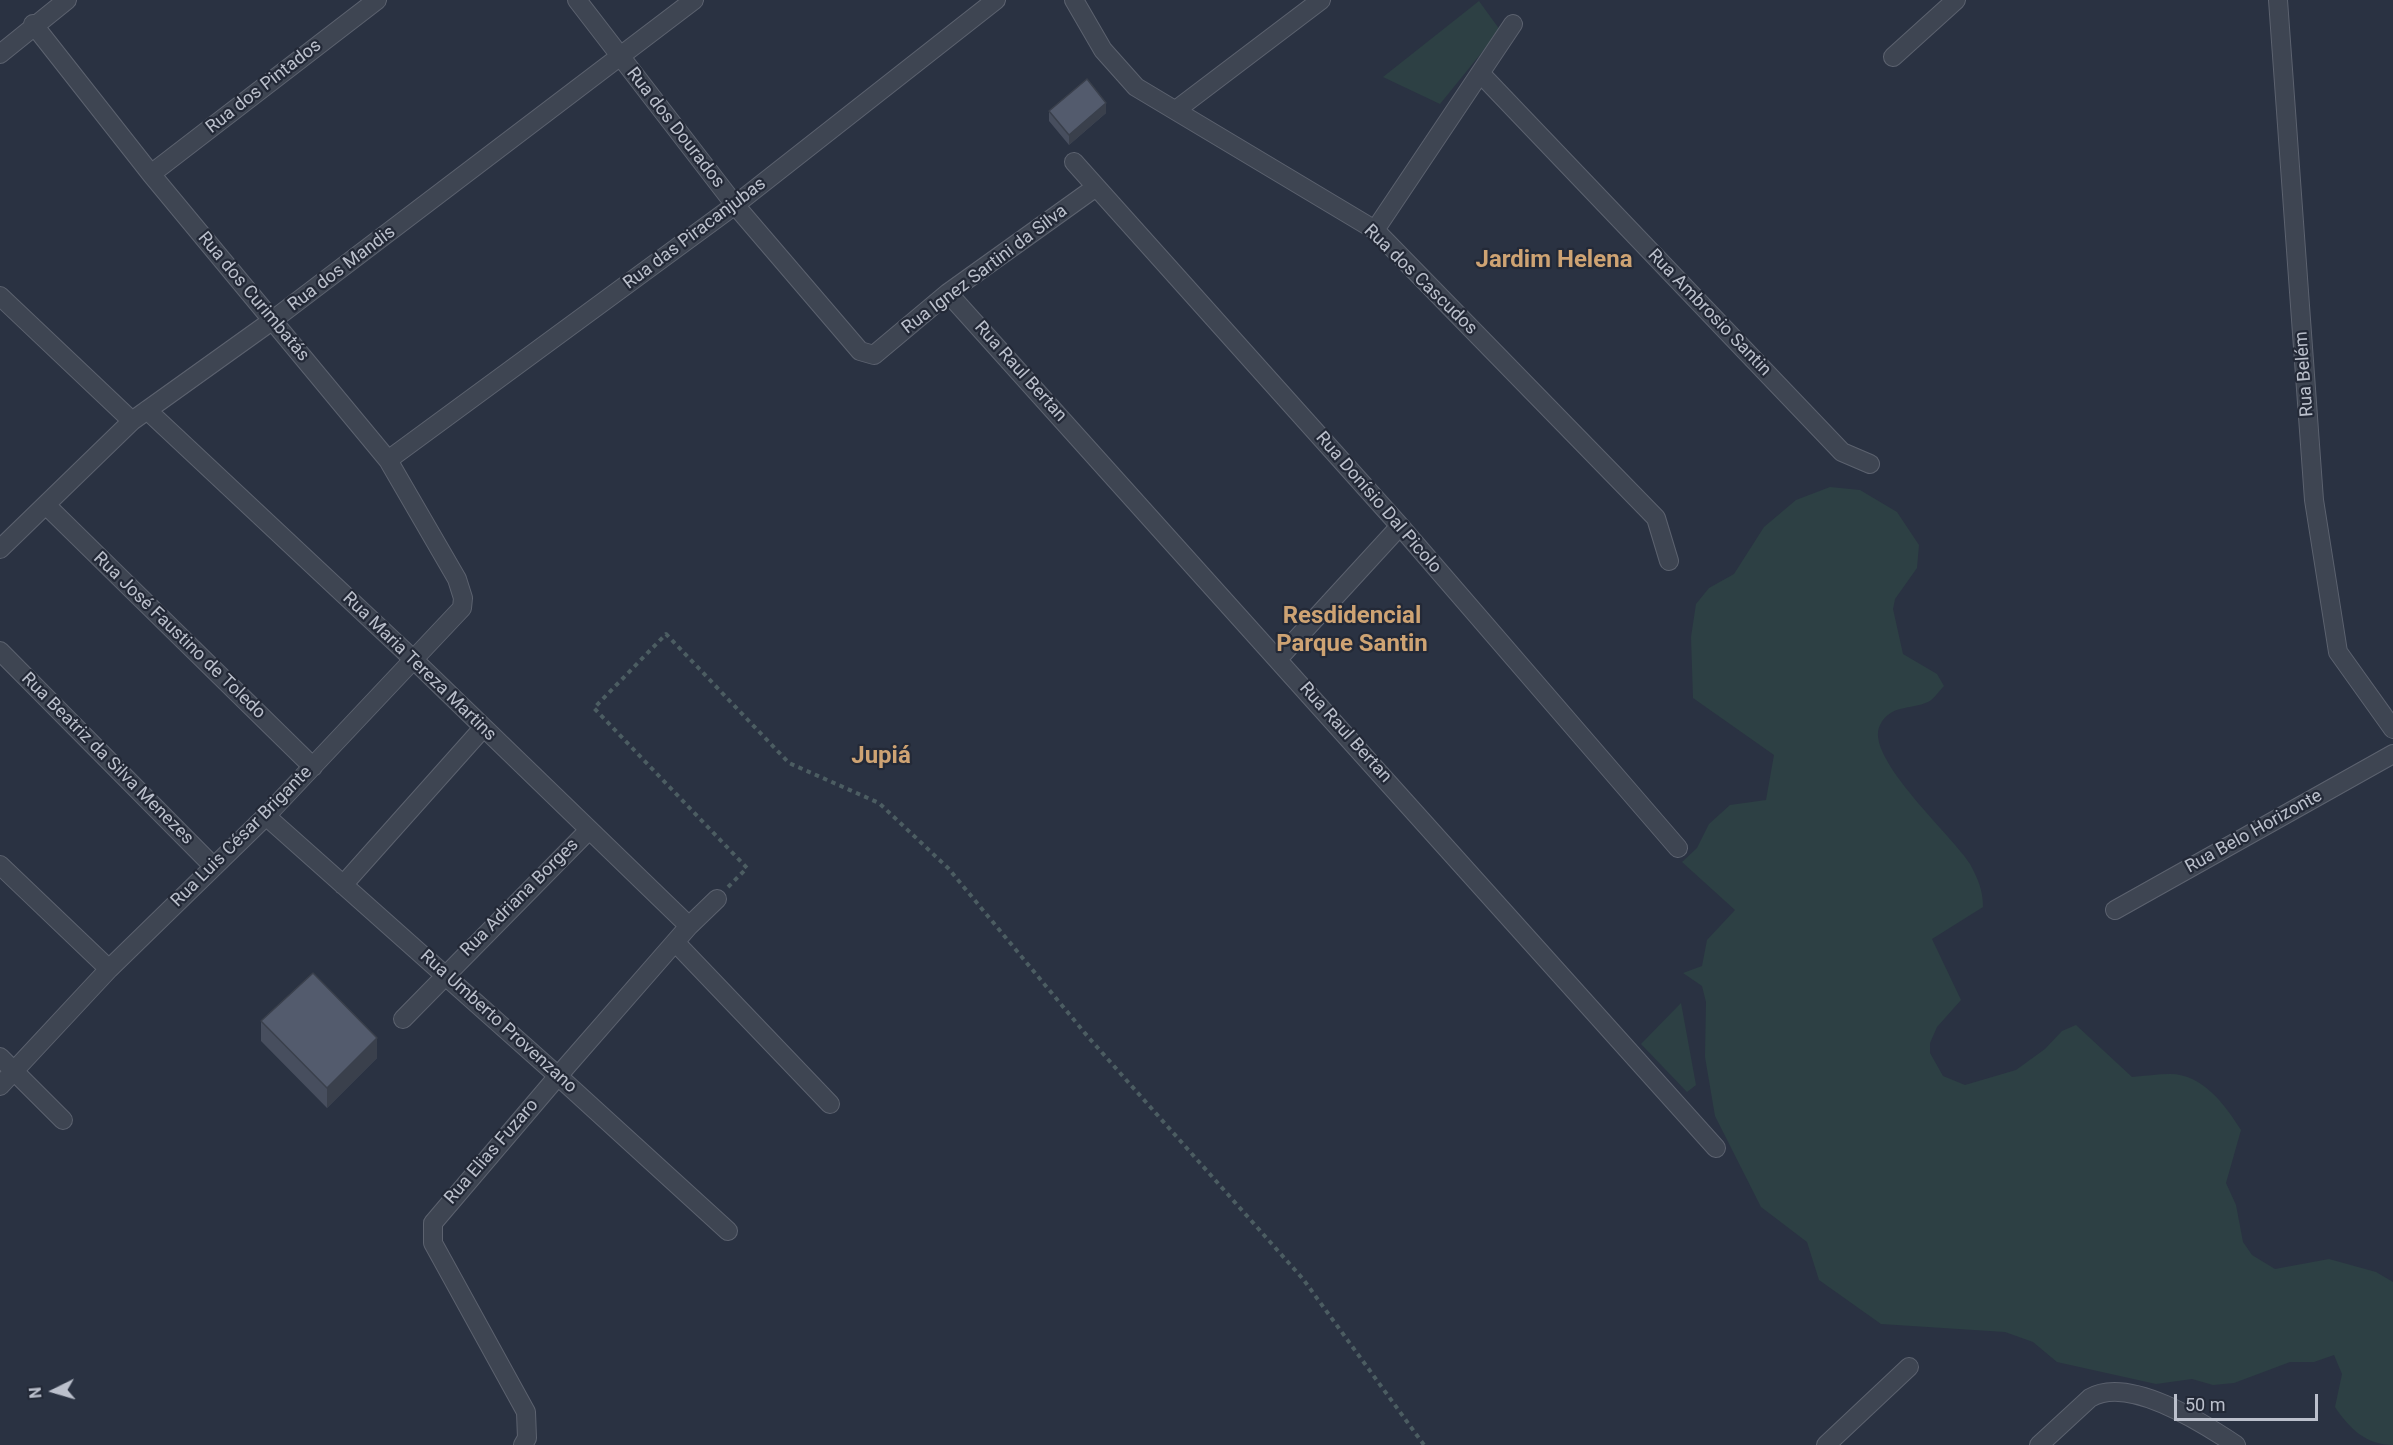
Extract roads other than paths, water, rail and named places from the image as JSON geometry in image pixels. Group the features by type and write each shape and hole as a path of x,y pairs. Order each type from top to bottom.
{"street":[{"path":"0,54 33,24 67,0"},
{"name":"Rua dos Pintados","path":"151,174 377,0"},
{"name":"Rua dos Dourados","path":"577,0 735,204 860,351 874,355"},
{"name":"Rua dos Mandis","path":"0,549 139,415 273,320 694,0"},
{"name":"Rua das Piracanjubas","path":"388,460 735,204 996,0"},
{"name":"Rua dos Cascudos","path":"1074,0 1103,50 1136,87 1375,231 1656,518 1669,561"},
{"path":"1176,110 1321,0"},
{"path":"1893,57 1956,0"},
{"name":"Rua Belém","path":"2278,0 2314,500 2338,652 2393,729"},
{"name":"Rua dos Curimbatás","path":"33,24 151,174 388,460 457,579"},
{"path":"1375,231 1513,24"},
{"name":"Rua Ambrosio Santin","path":"1480,73 1842,452 1870,464"},
{"name":"Rua Donísio Dal Picolo","path":"1074,162 1400,526 1678,848"},
{"name":"Rua Ignez Sartini da Silva","path":"874,355 948,293 1096,187"},
{"name":"Rua Raul Bertan","path":"948,293 1279,658 1716,1148"},
{"name":"Rua Maria Tereza Martins","path":"0,296 139,415 414,660 689,926"},
{"name":"Rua José Faustino de Toledo","path":"46,505 313,767"},
{"path":"1279,658 1400,526"},
{"name":"Rua Luis César Brigante","path":"0,1086 109,969 266,816 462,608 463,598 457,579"},
{"name":"Rua Beatriz da Silva Menezes","path":"0,651 214,867"},
{"path":"343,885 483,728"},
{"name":"Rua Belo Horizonte","path":"2115,910 2393,754"},
{"name":"Rua Umberto Provenzano","path":"266,816 728,1231"},
{"name":"Rua Adriana Borges","path":"403,1019 444,974 589,830"},
{"path":"0,865 109,969"},
{"name":"Rua Elias Fuzaro","path":"523,1445 527,1438 526,1412 433,1243 433,1222 689,926 717,899"},
{"path":"676,943 830,1104"},
{"path":"0,1057 63,1120"},
{"path":"1826,1445 1909,1367"},
{"path":"2038,1445 2090,1398 2098,1393 2115,1390 2165,1404 2229,1443"}],"district":[{"name":"Jardim Helena","path":"1554,261"},
{"name":"Resdidencial Parque Santin","path":"1352,631"},
{"name":"Jupiá","path":"881,757"}]}
